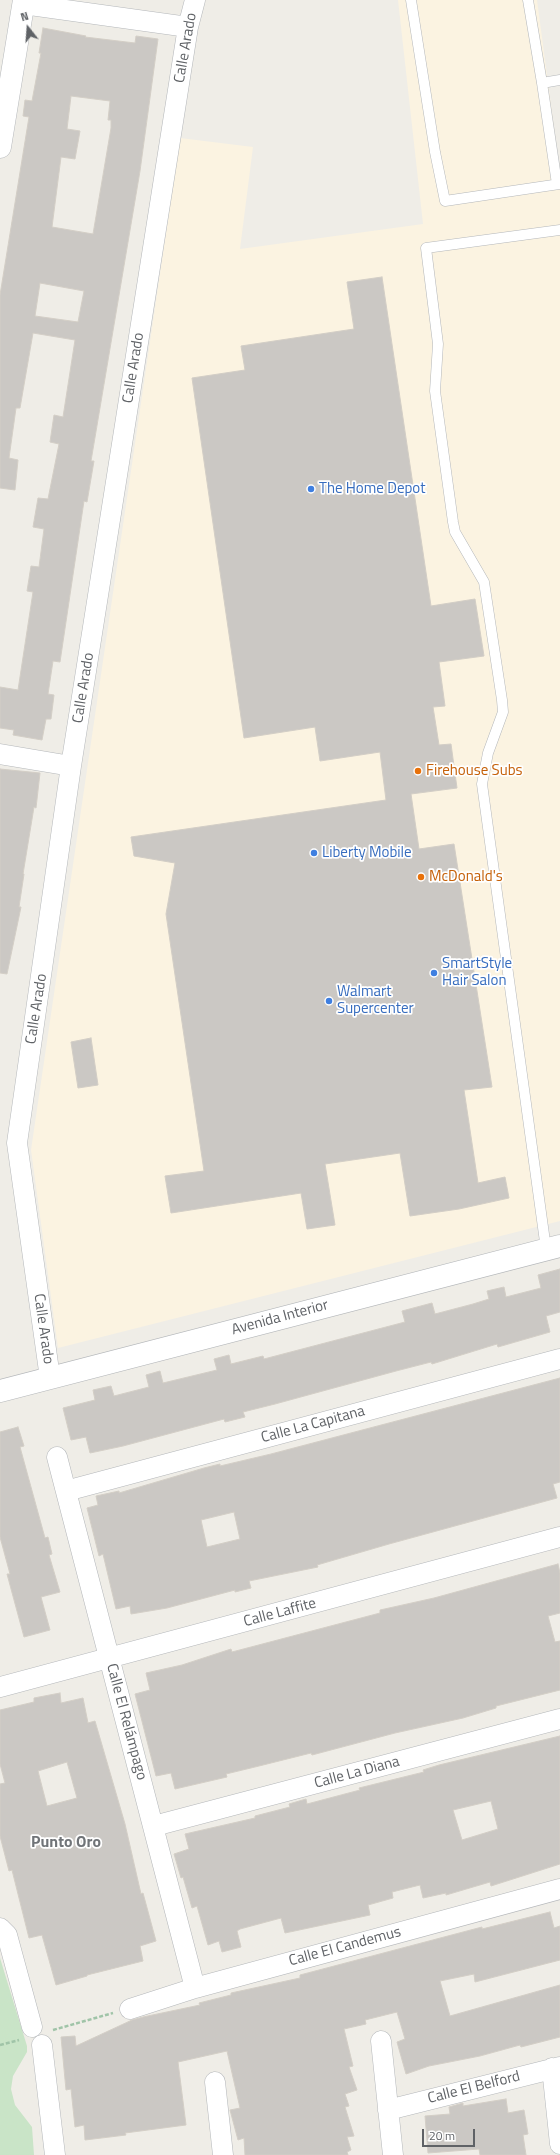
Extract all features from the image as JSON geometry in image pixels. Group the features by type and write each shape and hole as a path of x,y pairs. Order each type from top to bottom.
{"street":[{"name":"Calle Arado","path":"50,1378 17,1143 71,766 188,27 195,0"},
{"path":"0,147 2,116 24,2 188,27"},
{"path":"0,754 71,766"},
{"name":"Avenida Interior","path":"0,1391 553,1247"},
{"name":"Calle La Capitana","path":"66,1491 560,1359"},
{"name":"Calle El Relámpago","path":"57,1457 195,1988"},
{"name":"Calle Laffite","path":"0,1687 560,1537"},
{"name":"Calle La Diana","path":"154,1826 560,1719"},
{"name":"Calle El Candemus","path":"130,2009 195,1988 560,1889"},
{"path":"0,1928 7,1934 27,2033"},
{"path":"47,2038 55,2155"},
{"path":"381,2041 393,2155"},
{"path":"556,2068 560,2144"},
{"name":"Calle El Belford","path":"388,2110 556,2068"},
{"path":"215,2082 218,2154"}],"lane":[{"path":"411,0 435,152 445,201 558,184 528,0"},
{"path":"542,83 560,80"},
{"path":"553,1247 482,784 488,753 503,712 502,700 484,582 456,532 453,522 435,391 438,344 426,248 560,230"}],"path":[{"path":"47,2038 130,2009"},
{"path":"0,2045 27,2033"}],"shaded area":[{"path":"398,0 537,0 560,172 560,1221 58,1348 31,1150 180,138 253,147 240,249 423,224"}],"green space":[{"path":"0,1958 27,2046 27,2052 13,2076 11,2089 15,2105 32,2127 34,2155 0,2155"}],"building":[{"path":"43,28 86,36 85,37 135,43 136,36 158,39 140,171 91,461 94,461 87,502 84,501 60,662 53,661 48,694 54,695 51,719 46,719 42,740 13,735 14,730 0,728 0,687 18,690 33,592 27,591 31,566 39,567 44,529 33,527 38,498 48,499 59,444 50,442 54,415 63,417 75,340 33,333 20,408 16,408 9,458 18,460 15,490 0,488 0,295 29,117 23,116 25,100 32,101 41,53 39,53","holes":["71,96 110,101 108,120 111,120 111,128 93,234 52,227 61,157 75,159 80,131 67,129","40,283 84,291 78,322 35,316"]},
{"path":"382,277 431,606 475,599 484,656 439,662 445,706 433,707 439,745 451,744 457,788 411,794 419,849 454,844 492,1087 464,1090 478,1183 505,1177 509,1198 459,1209 410,1216 400,1153 325,1164 335,1225 307,1229 301,1193 171,1213 165,1176 204,1171 166,914 175,863 134,856 131,837 386,800 380,752 320,761 315,727 244,738 192,378 245,370 241,346 354,329 347,282"},
{"path":"0,769 40,773 36,808 34,807 23,874 19,907 21,907 7,974 0,973"},
{"path":"91,1038 98,1085 78,1088 71,1042"},
{"path":"560,1269 560,1312 546,1316 550,1332 498,1347 497,1344 432,1364 431,1362 243,1412 245,1417 225,1422 224,1419 123,1446 90,1453 86,1437 71,1440 63,1408 95,1400 93,1390 111,1386 114,1396 149,1387 146,1375 160,1371 163,1383 217,1370 214,1359 229,1355 231,1364 263,1356 264,1359 405,1322 402,1311 432,1303 435,1314 489,1299 487,1291 504,1287 506,1297 541,1288 538,1275"},
{"path":"560,1378 560,1482 553,1484 557,1498 389,1544 317,1565 318,1567 249,1581 251,1588 235,1592 235,1590 167,1608 131,1614 130,1606 116,1609 103,1554 99,1556 87,1508 98,1505 96,1496 119,1491 119,1493 204,1468 220,1464 220,1466","holes":["234,1512 240,1539 207,1547 201,1520"]},
{"path":"18,1427 24,1446 20,1447 45,1538 48,1537 52,1554 49,1555 60,1592 41,1597 50,1630 24,1637 7,1574 10,1574 0,1537 0,1432"},
{"path":"558,1564 560,1573 560,1613 548,1616 555,1642 560,1641 560,1690 496,1706 496,1708 463,1718 395,1733 312,1755 311,1753 226,1774 227,1777 175,1789 171,1773 156,1776 135,1694 150,1690 146,1673 182,1665 231,1649 232,1652 380,1613 380,1610 434,1598"},
{"path":"60,1693 61,1703 83,1698 88,1723 95,1721 125,1824 141,1894 143,1893 156,1941 140,1946 143,1961 87,1975 56,1985 42,1935 29,1938 12,1870 9,1871 0,1836 0,1784 5,1783 0,1764 0,1710 34,1702 34,1698","holes":["67,1762 77,1798 47,1806 38,1771"]},
{"path":"560,1736 560,1864 491,1886 490,1882 446,1895 446,1893 423,1898 420,1885 392,1892 393,1898 368,1905 370,1915 285,1933 281,1918 237,1931 241,1947 222,1952 219,1941 208,1945 197,1906 192,1908 183,1877 181,1878 174,1854 189,1849 185,1834 255,1818 255,1816 290,1807 289,1804 306,1799 307,1804 360,1790 359,1788 424,1772 423,1770","holes":["491,1801 498,1829 462,1840 453,1810"]},
{"path":"550,1912 554,1928 560,1926 560,1960 475,1982 474,1974 440,1981 450,2016 560,1985 560,2037 521,2047 520,2045 480,2056 429,2066 406,2074 397,2042 405,2039 397,2012 365,2020 366,2024 344,2029 353,2066 349,2067 357,2090 345,2094 349,2106 345,2107 354,2136 347,2137 351,2150 347,2152 348,2155 245,2155 244,2138 238,2140 230,2110 240,2108 227,2051 178,2062 186,2125 85,2140 84,2125 75,2127 71,2089 66,2090 61,2037 75,2036 76,2046 132,2020 200,2005 199,2003 231,1995 231,1993 300,1978 300,1975 482,1927 482,1929"},
{"path":"506,2099 508,2113 524,2110 528,2134 523,2135 526,2155 480,2155 479,2149 428,2153 425,2116 450,2114 449,2107 463,2103 463,2106"}],"place":[{"name":"The Home Depot","path":"311,489"},
{"name":"Firehouse Subs","path":"418,771"},
{"name":"Liberty Mobile","path":"314,853"},
{"name":"McDonald's","path":"421,877"},
{"name":"SmartStyle Hair Salon","path":"434,973"},
{"name":"Walmart Supercenter","path":"329,1001"}],"district":[{"name":"Punto Oro","path":"66,1843"}]}
